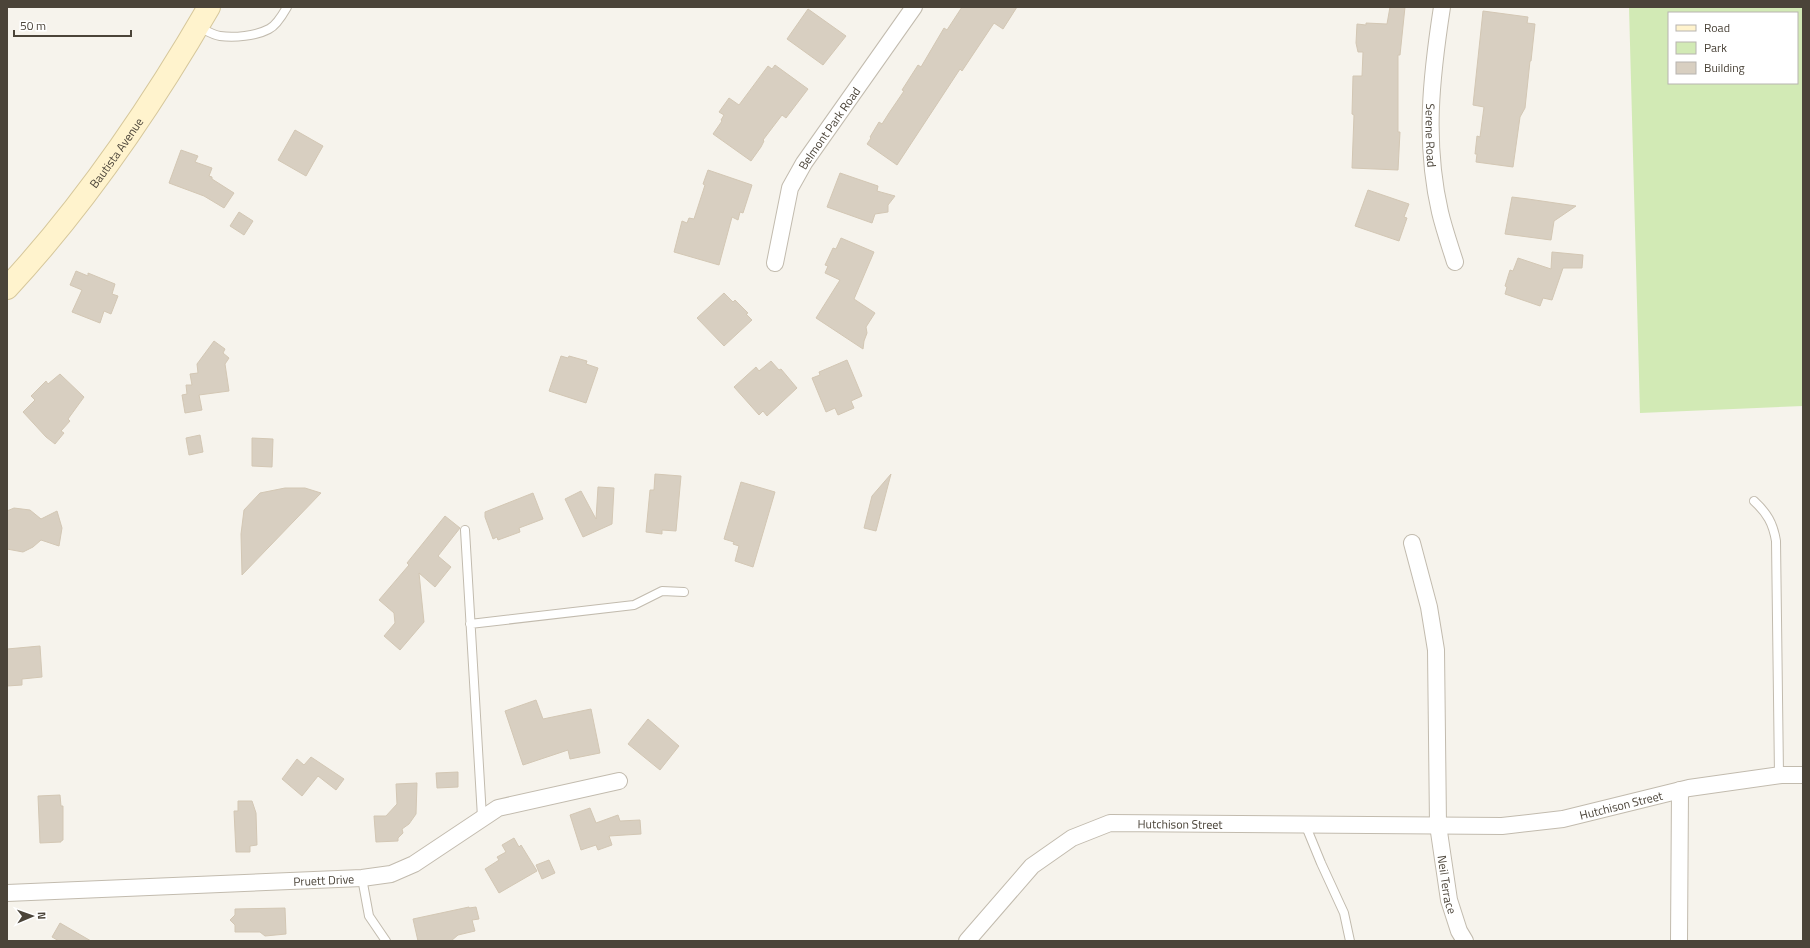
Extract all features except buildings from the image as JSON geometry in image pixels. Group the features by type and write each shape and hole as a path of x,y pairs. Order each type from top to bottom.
{"street":[{"name":"Bautista Avenue","path":"7,288 33,260 91,188 146,109 210,7"},
{"name":"Belmont Park Road","path":"776,263 790,188 804,163 914,7"},
{"name":"Serene Road","path":"1442,7 1432,71 1430,116 1432,152 1440,212 1455,262"},
{"path":"1412,543 1429,608 1436,650 1438,825"},
{"name":"Hutchison Street","path":"967,941 1032,866 1072,838 1110,823 1502,826 1563,819 1680,790 1779,775 1803,776"},
{"name":"Pruett Drive","path":"7,892 362,878 391,874 414,864 482,817 498,808 619,781"},
{"path":"1679,941 1680,790"},
{"name":"Neil Terrace","path":"1438,825 1449,900 1459,931 1465,941"}],"lane":[{"path":"198,27 219,36 238,36 258,32 270,28 282,16 287,7"},
{"path":"1754,501 1767,513 1774,527 1776,541 1779,775"},
{"path":"465,530 482,817"},
{"path":"470,624 634,605 662,591 684,592"},
{"path":"1305,824 1344,913 1350,941"},
{"path":"362,878 369,916 386,941"}],"green space":[{"path":"1629,7 1803,7 1803,406 1640,413"}]}
